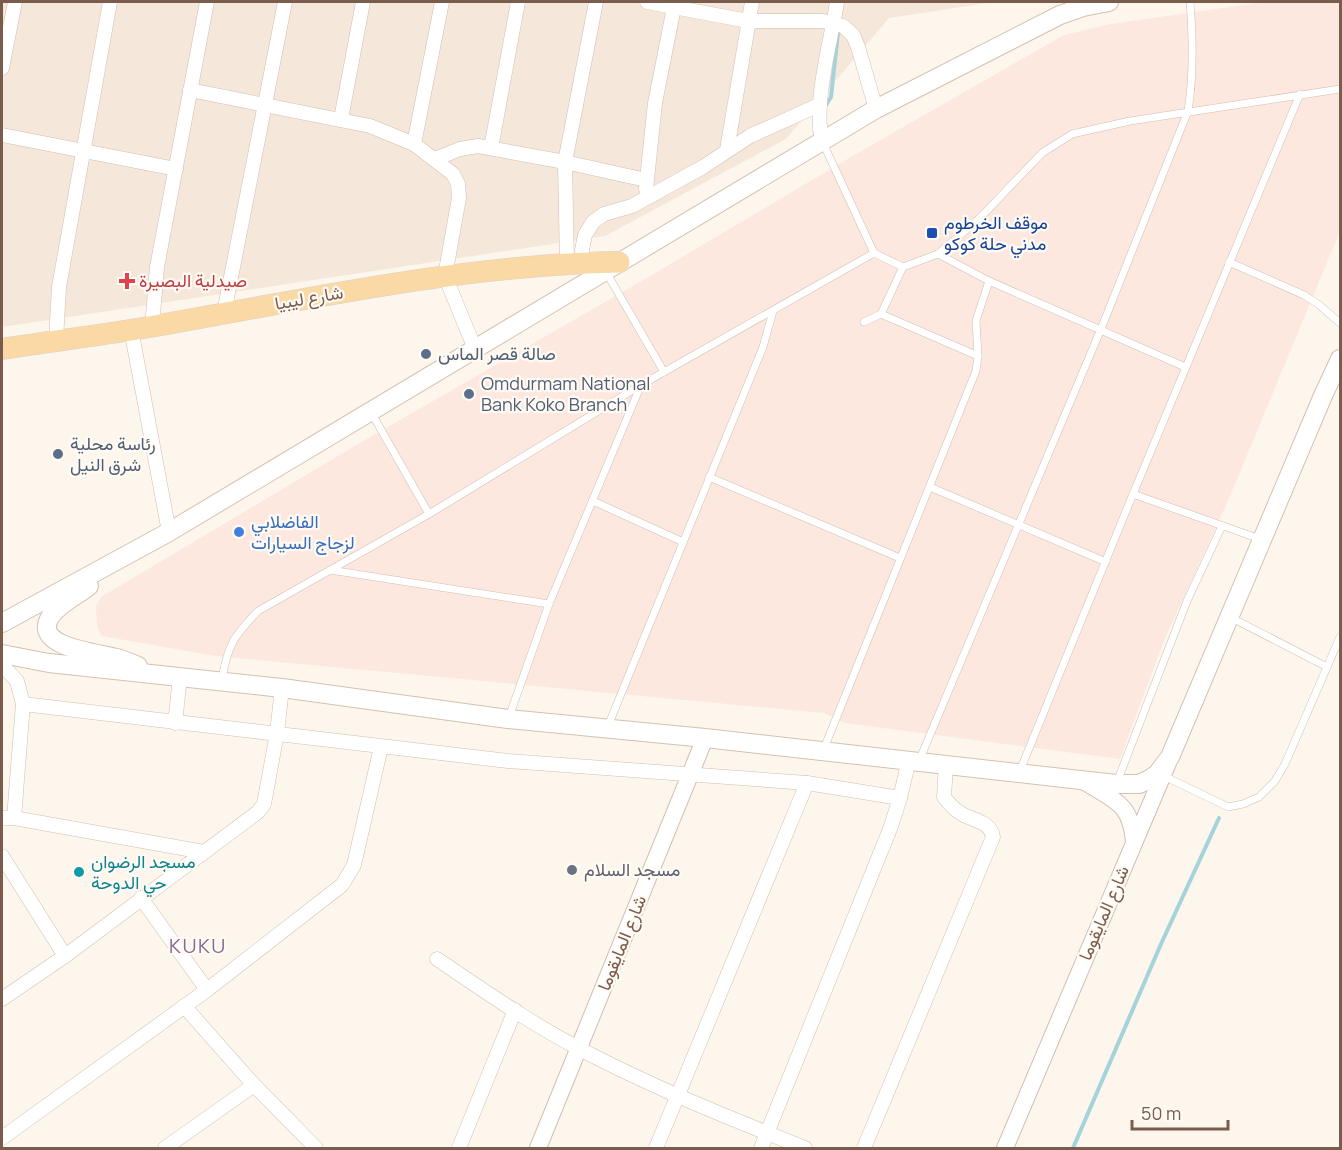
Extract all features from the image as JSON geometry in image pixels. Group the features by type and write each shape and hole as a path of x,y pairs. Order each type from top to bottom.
{"main road":[{"path":"2,623 169,532 876,109 1059,11 1109,2"},
{"name":"شارع ليبيا","path":"2,349 152,327 315,296 445,276 575,263 612,266"},
{"path":"2,663 30,660 282,688 508,719 608,727 914,760 1085,782 1139,784 1157,774 1170,757 1341,359"},
{"path":"125,556 53,614 48,620 47,629 50,637 58,643 117,658 159,675"}],"street":[{"path":"2,68 15,2"},
{"path":"56,340 59,287 110,2"},
{"path":"152,327 158,267 207,2"},
{"path":"224,313 285,2"},
{"path":"341,119 363,2"},
{"path":"414,144 442,2"},
{"path":"491,148 518,2"},
{"path":"575,263 565,162 596,2"},
{"path":"647,2 674,4 748,21 796,20 834,22 843,26 853,35 858,47 876,109"},
{"path":"727,150 752,2"},
{"path":"822,141 819,129 819,105 837,2"},
{"path":"647,199 646,180 655,104 674,4"},
{"path":"190,90 370,126 414,144 453,174 459,184 459,198 445,276 475,349"},
{"path":"575,263 582,250 585,235 593,222 604,214 647,199 768,127 819,105"},
{"path":"2,135 176,168"},
{"path":"435,159 460,149 478,146 646,180"},
{"path":"131,329 169,532"},
{"path":"2,663 17,681 23,704 8,818 204,852"},
{"path":"175,723 180,677"},
{"path":"2,999 65,956 258,812 264,804 277,733 282,688"},
{"path":"23,704 508,761 807,783 900,798"},
{"name":"شارع المايقوما","path":"538,1149 705,738"},
{"path":"2,1138 207,990 342,885 354,864 381,747"},
{"name":"شارع المايقوما","path":"1005,1149 1170,757"},
{"path":"761,1149 890,829 914,760"},
{"path":"864,1149 993,837 992,830 987,825 952,808 944,798 946,765"},
{"path":"1085,782 1124,807 1133,826 1134,843"},
{"path":"656,1149 807,783"},
{"path":"2,855 65,956"},
{"path":"141,898 207,990"},
{"path":"437,959 579,1049 678,1096 805,1149"},
{"path":"184,1006 254,1085 316,1149"},
{"path":"459,1149 515,1010"},
{"path":"165,1149 254,1085"}],"lane":[{"path":"914,760 1018,525 1101,329 1188,111 1192,82 1190,2"},
{"path":"864,322 881,314 903,267 938,254 981,217 1042,153 1072,134 1188,111 1341,89"},
{"path":"1019,773 1185,367 1300,94"},
{"path":"822,141 874,253 903,267"},
{"path":"222,681 226,653 238,631 258,611 429,514 641,385 874,253"},
{"path":"938,254 989,281 1185,367"},
{"path":"1229,262 1304,295 1341,323"},
{"path":"612,266 664,372"},
{"path":"824,751 976,371 978,356 976,321 989,281"},
{"path":"608,727 763,347 773,310"},
{"path":"881,314 978,356"},
{"path":"508,719 549,604 641,385"},
{"path":"370,411 429,514"},
{"path":"709,477 900,558"},
{"path":"930,487 1106,562"},
{"path":"1133,494 1262,540"},
{"path":"593,501 683,542"},
{"path":"1116,784 1187,601 1222,526"},
{"path":"330,570 549,604"},
{"path":"1230,617 1327,667"},
{"path":"1163,776 1223,806 1243,804 1259,797 1275,781 1286,764 1341,637"}],"shaded area":[{"path":"2,2 994,2 889,18 786,139 605,236 2,327"},
{"path":"1265,2 1340,2 1340,231 1231,494 1163,643 1120,759 845,723 824,713 215,656 102,636 97,627 96,606 101,597 358,444 1064,35 1110,24"}],"waterway":[{"path":"824,108 831,97 838,33"},
{"path":"1073,1148 1161,944 1219,818"}],"place":[{"name":"موقف الخرطوم مدني حلة كوكو","path":"932,233"},
{"name":"صيدلية البصيرة","path":"127,281"},
{"name":"صالة قصر الماس","path":"426,354"},
{"name":"Omdurmam National Bank Koko Branch","path":"469,394"},
{"name":"رئاسة محلية شرق النيل","path":"58,454"},
{"name":"الفاضلابي لزجاج السيارات","path":"239,532"},
{"name":"مسجد السلام","path":"572,870"},
{"name":"مسجد الرضوان حي الدوحة","path":"79,872"}],"district":[{"name":"KUKU","path":"198,946"}]}
